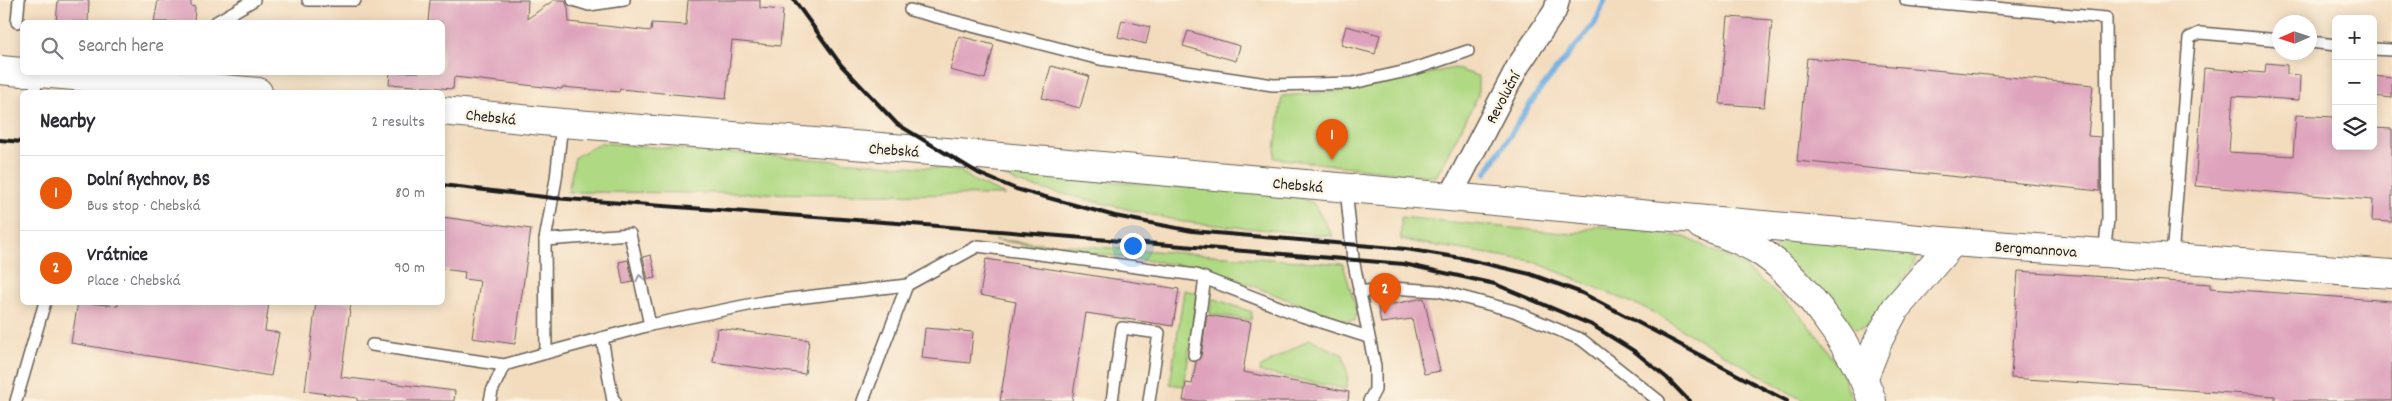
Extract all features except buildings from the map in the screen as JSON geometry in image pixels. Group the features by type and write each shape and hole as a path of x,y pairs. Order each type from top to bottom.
{"street":[{"name":"Revoluční","path":"1450,197 1518,66 1554,11 1558,0"},
{"path":"0,70 31,78 206,80 249,90"},
{"name":"Chebská","path":"445,111 562,123 946,152 1681,216"},
{"name":"Bergmannova","path":"1681,216 1953,242 2392,274"},
{"path":"1681,216 1764,254 1812,299 1868,389"},
{"path":"1868,389 1879,338 1895,309 1953,242"}],"lane":[{"path":"17,22 19,0"},
{"path":"219,20 254,0"},
{"path":"308,0 355,0"},
{"path":"573,0 589,5 624,0"},
{"path":"1906,0 2106,18 2108,220 2104,253"},
{"path":"910,10 1100,59 1273,85 1353,83 1411,70 1468,51"},
{"path":"2172,258 2190,38 2200,33 2272,39"},
{"path":"2317,43 2332,45"},
{"path":"2377,49 2392,50"},
{"path":"546,353 544,240 555,189 562,123"},
{"name":"Chebská","path":"1346,188 1351,245 1375,366 1375,390 1369,401"},
{"path":"544,240 630,234 650,325"},
{"path":"372,345 504,365 650,325 763,302 907,285 978,246 1205,278 1302,316 1368,337"},
{"path":"1194,355 1205,278"},
{"path":"863,401 907,285"},
{"path":"1359,292 1390,288 1439,291 1514,311 1582,340 1659,401"},
{"path":"16,401 44,305"},
{"path":"1112,401 1122,328 1159,333 1149,401"},
{"path":"602,338 613,401 615,401"},
{"path":"490,401 492,391 504,365"}],"green space":[{"path":"1454,68 1478,76 1478,96 1436,177 1274,158 1282,96 1353,90"},
{"path":"601,143 959,170 976,182 1005,195 568,192 575,157"},
{"path":"998,173 1294,195 1313,203 1333,236 1183,222 1020,184"},
{"path":"1401,217 1572,234 1598,226 1685,237 1741,264 1793,307 1820,339 1842,372 1852,401 1804,401 1647,309 1532,261 1401,240"},
{"path":"1785,238 1912,246 1917,259 1875,325 1856,329 1774,248"},
{"path":"995,240 1343,264 1357,312 1355,321 1340,320 1210,269"},
{"path":"1184,290 1198,293 1184,386 1170,384"},
{"path":"1212,298 1252,312 1251,320 1210,314"},
{"path":"1310,339 1343,355 1348,376 1346,389 1260,372 1261,367"}],"waterway":[{"path":"1486,173 1538,92 1595,23 1605,0"}],"railway":[{"path":"794,0 841,65 897,124 980,174 1016,189 1115,216 1192,231 1406,249 1461,258 1530,274 1582,293 1787,401"},
{"path":"0,140 20,142"},
{"path":"445,185 553,198 925,225 1404,264 1495,284 1592,325 1634,351 1667,378 1689,401"}],"place":[{"name":"Dolní Rychnov, BS","path":"1332,160"},
{"name":"Vrátnice","path":"1385,314"}]}
